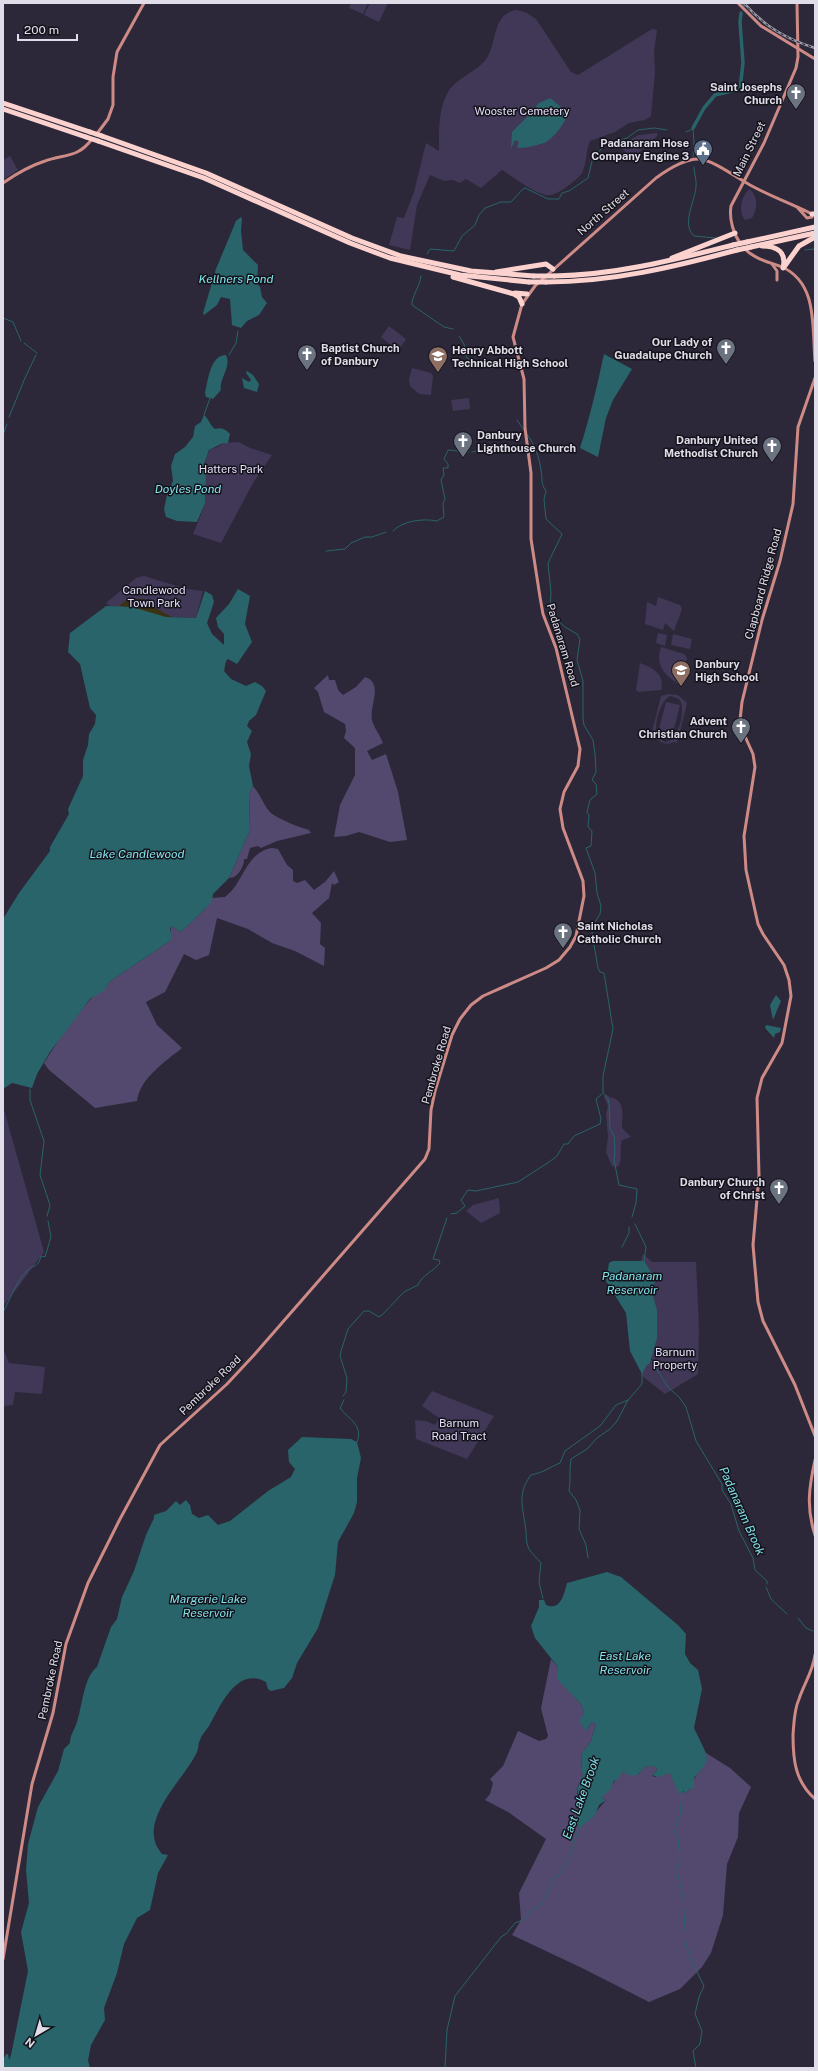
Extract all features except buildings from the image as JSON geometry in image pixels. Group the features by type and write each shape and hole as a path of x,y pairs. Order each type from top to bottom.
{"highway":[{"path":"3,103 206,173 405,260"},
{"path":"3,110 199,176 350,244 420,264 502,275 554,276 594,274 636,269 733,245 815,227"},
{"path":"636,269 669,259 735,233"},
{"path":"426,268 470,277 528,282 590,281 637,274 815,233"},
{"path":"783,268 799,246 815,237"},
{"path":"751,247 768,246 778,250 784,256 783,268"},
{"path":"420,264 426,268 519,297 522,304"},
{"path":"450,268 498,272 546,264 553,269"},
{"path":"506,292 527,294"}],"main road":[{"path":"3,183 26,168 47,160 76,154 86,147 111,112 113,105 115,58 120,45 144,3"},
{"path":"738,3 761,26 815,59"},
{"name":"Main Street","path":"735,233 730,214 731,206 745,182 766,138 793,75 797,62 797,3"},
{"name":"North Street","path":"514,341 513,332 522,304 527,294 553,269 656,178 667,171 697,159 714,165 797,207"},
{"path":"797,207 814,214 810,218 807,218 797,207"},
{"path":"735,233 749,253 783,268 802,281 808,291 814,320 815,361"},
{"path":"768,262 775,268 777,280"},
{"name":"Padanaram Road","path":"514,341 524,379 526,435 531,473 531,539 541,607 556,648 580,748 578,766 564,792 560,808 563,828 584,889 579,922"},
{"name":"Clapboard Ridge Road","path":"815,378 798,427 793,504 780,562 761,626 742,702 740,720 743,732 753,754 755,767 744,836 745,868 758,924 784,965 789,980 791,996 782,1043 762,1078 757,1098 758,1176 753,1245 758,1302 762,1321 795,1384 815,1436"},
{"name":"Pembroke Road","path":"3,1959 32,1784 53,1713 66,1644 90,1577 148,1465 160,1445 227,1384 254,1355 425,1159 429,1149 431,1110 435,1091 452,1035 465,1012 474,1002 488,993 555,963 572,944 579,922"},
{"path":"815,1460 808,1499 809,1515 815,1535"},
{"path":"815,1655 812,1670 799,1698 794,1719 794,1762 800,1781 815,1799"}],"green space":[{"path":"351,3 368,3 363,14 349,8"},
{"path":"370,3 388,3 379,22 364,15"},
{"name":"Wooster Cemetery","path":"517,10 527,13 536,19 571,72 578,75 652,29 657,30 654,51 655,72 651,116 645,120 629,123 615,132 590,141 582,173 568,186 558,193 551,195 545,195 533,190 502,170 481,188 466,179 460,183 453,180 444,181 430,175 417,205 410,250 389,245 397,217 404,218 414,192 426,143 439,151 441,115 447,94 456,83 475,70 485,60 489,54 500,21 509,12"},
{"path":"657,133 657,136 632,159 619,145 639,135"},
{"path":"10,156 18,170 3,180 3,160"},
{"path":"750,189 756,199 756,207 752,218 745,220 741,208 744,195"},
{"path":"389,326 406,339 398,351 381,337"},
{"path":"412,368 431,373 433,376 431,395 419,394 410,386 409,379"},
{"path":"469,398 470,409 453,411 451,400"},
{"name":"Hatters Park","path":"239,442 250,448 272,455 253,483 221,543 193,534 204,504 206,490 205,467 207,454 211,449 218,447 223,443"},
{"name":"Candlewood Town Park","path":"144,576 187,589 203,591 196,618 166,617 110,606 106,603 136,578"},
{"path":"658,597 680,605 682,609 674,631 665,623 663,630 645,624 647,602 656,606"},
{"path":"658,633 667,635 665,646 656,643"},
{"path":"673,634 692,639 690,649 671,645"},
{"path":"661,647 684,654 687,658 680,685 665,674 660,665 659,654"},
{"path":"640,663 657,672 660,676 662,684 661,690 639,692 636,690"},
{"path":"669,694 678,695 687,703 677,743 674,742 667,744 651,736 661,696","holes":["671,696 679,699 682,709 680,724 674,736 665,742 658,738 656,734 660,708 667,698"]},
{"path":"666,702 680,705 672,736 658,733"},
{"path":"606,1094 616,1099 620,1103 622,1128 631,1137 622,1140 618,1167 612,1166 606,1152 608,1136 606,1114 608,1106 604,1097"},
{"path":"3,1106 44,1252 3,1307"},
{"path":"499,1198 500,1213 481,1223 466,1211 473,1205"},
{"name":"Barnum Property","path":"643,1254 652,1262 696,1262 699,1330 698,1374 665,1394 641,1375 644,1366 652,1362 650,1273 641,1260"},
{"path":"3,1348 9,1363 45,1367 42,1394 15,1392 13,1405 3,1406"},
{"name":"Barnum Road Tract","path":"432,1391 494,1416 467,1459 416,1439 415,1420 426,1421 435,1425 439,1418 422,1406"}],"shaded area":[{"path":"328,675 329,680 335,680 338,690 343,695 356,687 365,677 371,680 374,684 375,690 372,720 383,743 367,751 372,760 386,754 398,792 407,840 390,842 359,832 346,836 334,837 340,805 355,775 355,748 344,738 346,731 345,724 324,712 318,692 314,688"},
{"path":"253,786 269,811 288,822 309,830 311,833 277,841 261,848 258,846 250,848 247,859 244,859 240,872 232,878 229,878 250,830 249,794"},
{"path":"272,848 278,849 287,865 293,870 293,881 297,883 305,880 314,890 325,882 334,871 339,882 334,885 332,883 329,898 312,913 321,923 320,944 325,948 324,966 295,951 272,943 248,929 217,918 209,955 196,960 184,954 165,992 146,1002 157,1025 182,1048 154,1071 148,1078 139,1093 137,1101 95,1108 49,1070 44,1063 59,1039 92,998 103,990 109,982 170,941 171,926 181,932 204,910 212,898 225,897 235,887 254,857 265,850"},
{"path":"551,1659 558,1667 570,1692 581,1704 587,1731 591,1722 596,1724 591,1741 582,1753 581,1770 583,1775 578,1786 577,1801 577,1819 579,1827 589,1820 606,1800 601,1798 624,1770 639,1774 646,1766 656,1767 657,1770 652,1775 654,1777 670,1773 681,1793 685,1791 686,1793 690,1789 705,1763 706,1753 730,1768 751,1787 739,1813 738,1837 727,1864 723,1915 711,1953 702,1967 680,1989 649,2002 512,1935 521,1920 519,1893 546,1839 508,1812 485,1800 490,1794 493,1783 490,1779 503,1766 518,1731 539,1741 546,1739 548,1736 541,1708"}],"sand":[{"path":"128,599 145,599 157,609 172,617 161,617 119,606"}],"water":[{"path":"550,98 567,112 567,116 559,130 544,143 526,148 517,147 519,142 515,140 511,149 512,132 539,103"},
{"name":"Kellners Pond","path":"241,217 243,250 258,265 257,283 260,287 262,297 267,303 259,315 247,321 241,328 232,325 230,299 221,297 217,305 204,315 203,313 216,269 236,221"},
{"path":"604,354 632,369 613,400 606,418 598,457 580,448"},
{"path":"226,355 227,368 222,381 221,390 213,399 206,397 205,393 207,382 213,364 216,359"},
{"path":"247,371 253,375 259,384 257,392 244,388 242,378 249,382 251,380 246,373"},
{"name":"Doyles Pond","path":"204,415 215,429 223,429 230,434 228,443 223,443 209,450 204,464 206,475 205,503 197,522 177,521 166,517 164,509 167,495 173,481 171,466 175,454 185,447 193,437 195,426 201,422"},
{"name":"Lake Candlewood","path":"238,589 250,596 245,624 252,642 237,664 228,659 226,661 224,671 231,679 246,686 255,682 262,686 266,691 256,715 249,721 247,726 252,731 247,742 251,754 249,766 253,786 249,794 250,830 229,878 213,894 212,901 204,910 181,932 171,926 170,929 172,937 170,941 109,982 105,990 90,999 50,1052 37,1074 32,1088 12,1083 3,1089 3,919 19,893 50,851 50,847 69,814 68,809 83,776 83,760 88,745 89,734 95,724 96,715 90,708 80,664 68,652 70,633 106,606 132,607 166,617 196,618 205,591 212,595 214,602 207,623 212,634 224,645 224,634 218,627 216,618 229,604"},
{"path":"776,995 781,1001 773,1020 770,1005"},
{"path":"766,1025 781,1028 780,1032 775,1034 774,1038 765,1028"},
{"name":"Padanaram Reservoir","path":"613,1261 644,1261 655,1278 653,1296 657,1310 657,1338 650,1363 646,1366 642,1374 630,1351 626,1313 606,1281 609,1263"},
{"name":"Margerie Lake Reservoir","path":"302,1437 351,1439 357,1442 361,1458 357,1478 357,1502 354,1513 338,1542 335,1575 318,1628 297,1663 292,1678 284,1688 271,1691 268,1689 266,1682 256,1678 247,1679 238,1683 231,1690 199,1741 197,1752 191,1763 164,1801 154,1828 155,1842 162,1854 168,1855 158,1873 150,1910 137,1918 124,1944 117,1973 104,2008 105,2020 91,2045 88,2060 90,2068 3,2068 3,2060 6,2054 8,2054 9,2060 11,2055 28,1971 21,1932 29,1903 26,1870 28,1844 38,1807 58,1771 64,1749 70,1743 71,1736 78,1719 86,1686 92,1672 97,1667 111,1627 117,1619 122,1597 134,1571 154,1515 166,1511 176,1501 180,1505 186,1500 190,1505 192,1514 199,1518 208,1515 218,1525 230,1521 268,1491 291,1477 295,1469 289,1462 288,1450"},
{"name":"East Lake Reservoir","path":"607,1572 621,1577 679,1626 686,1634 685,1654 690,1663 698,1670 702,1689 694,1728 706,1753 707,1760 694,1778 694,1789 691,1788 686,1793 684,1791 679,1794 670,1773 658,1777 652,1775 657,1770 656,1767 651,1766 645,1767 635,1776 625,1774 624,1770 617,1780 614,1781 611,1789 601,1798 606,1800 599,1805 595,1815 580,1828 577,1824 578,1787 583,1775 581,1770 582,1753 591,1741 596,1724 591,1722 587,1731 579,1722 584,1713 581,1704 558,1680 558,1667 535,1638 531,1626 539,1607 539,1600 544,1600 546,1605 555,1606 561,1600 567,1583"}],"waterway":[{"name":"Padanaram Brook","path":"693,128 704,108 715,95 740,89 743,63 740,22 741,13"},
{"name":"Padanaram Brook","path":"427,254 430,249 454,251 462,236 475,225 479,215 485,208 501,202 511,202 525,188 548,199 559,199 562,193 569,191 588,178 592,161 604,145 627,138 638,130 654,128 667,130"},
{"path":"693,128 693,157"},
{"name":"Padanaram Brook","path":"686,132 693,129"},
{"path":"694,167 696,185 689,219 690,231 694,236 716,238"},
{"path":"805,250 815,249"},
{"name":"Padanaram Brook","path":"421,276 412,305 444,327 453,329"},
{"path":"3,318 13,322 21,341"},
{"path":"229,355 236,343 238,331"},
{"name":"Padanaram Brook","path":"459,336 464,344 467,358 473,361 477,367"},
{"path":"24,343 37,353"},
{"path":"9,417 36,355"},
{"path":"204,415 210,398"},
{"name":"Padanaram Brook","path":"517,420 524,430"},
{"path":"3,435 7,424"},
{"name":"Padanaram Brook","path":"527,434 538,456 542,483 546,491 544,499 546,519 562,534 548,563 551,593 550,607 553,616 565,627 577,634 580,639 577,660 583,681 583,718 584,725 593,740 596,772 592,780 596,784 597,794 590,800 587,812 589,815 588,827 592,831 591,846 586,848 595,873 597,893 601,906 600,914 592,927 592,933 598,968 600,972 604,973 613,1029 603,1076 603,1093 608,1099 609,1104 610,1129 614,1136 614,1160 619,1185 637,1189 636,1203 632,1217"},
{"path":"393,531 402,525 413,521 437,521 444,517 443,503 445,499 441,480 444,475 443,468 448,468 448,464 444,459 448,450 468,452"},
{"path":"472,452 477,451"},
{"path":"326,551 345,549 351,543 365,537 372,537 386,532"},
{"path":"30,1089 30,1100 44,1141 40,1175 50,1205 47,1216"},
{"path":"451,1214 457,1213 465,1206 461,1200 468,1190 476,1191 518,1182 557,1156 564,1144 568,1144 574,1136 600,1124 601,1119 596,1099 602,1094"},
{"path":"343,1396 346,1392 347,1378 340,1356 348,1329 364,1311 369,1311 379,1317 382,1315 404,1292 418,1285 422,1278 440,1263 439,1260 433,1259 447,1218"},
{"path":"3,1312 23,1275 29,1269 37,1265 41,1256 45,1257 51,1237 48,1221"},
{"name":"Padanaram Brook","path":"635,1224 646,1247 644,1262"},
{"path":"622,1247 629,1233 629,1227"},
{"name":"Padanaram Brook","path":"650,1359 668,1387 679,1397 686,1407 696,1441 722,1484 722,1490 731,1504 739,1531 753,1558 755,1570 767,1581 767,1584"},
{"name":"East Lake Brook","path":"588,1558 586,1545 579,1529 580,1510 576,1500 569,1491 571,1459 587,1449 597,1438 610,1429 617,1421 628,1400 642,1384 642,1373"},
{"path":"344,1400 340,1408 357,1427 359,1436 357,1442"},
{"path":"543,1599 539,1582 541,1563 530,1551 527,1543 522,1505 524,1487 531,1475 560,1463 565,1451 600,1426 616,1405 628,1400"},
{"name":"Padanaram Brook","path":"766,1587 771,1599 787,1614"},
{"name":"Padanaram Brook","path":"798,1618 806,1628 813,1631"},
{"path":"682,1792 680,1814 674,1833 678,1837 680,1862 677,1870 683,1897 686,1944 690,1958 704,1986 699,1997 695,2014 702,2031 700,2044 693,2051 696,2068"},
{"name":"East Lake Brook","path":"445,2068 447,2030 455,1996 501,1937 506,1934 515,1923 523,1920 532,1910 542,1904 553,1878 558,1876 569,1859 579,1827"}],"railway":[{"path":"744,3 759,18 776,31 815,48"}],"place":[{"name":"Saint Josephs Church","path":"796,110"},
{"name":"Padanaram Hose Company Engine 3","path":"703,166"},
{"name":"Our Lady of Guadalupe Church","path":"726,365"},
{"name":"Baptist Church of Danbury","path":"307,371"},
{"name":"Henry Abbott Technical High School","path":"438,373"},
{"name":"Danbury Lighthouse Church","path":"463,458"},
{"name":"Danbury United Methodist Church","path":"772,463"},
{"name":"Danbury High School","path":"681,687"},
{"name":"Advent Christian Church","path":"741,744"},
{"name":"Saint Nicholas Catholic Church","path":"563,949"},
{"name":"Danbury Church of Christ","path":"779,1205"}]}
